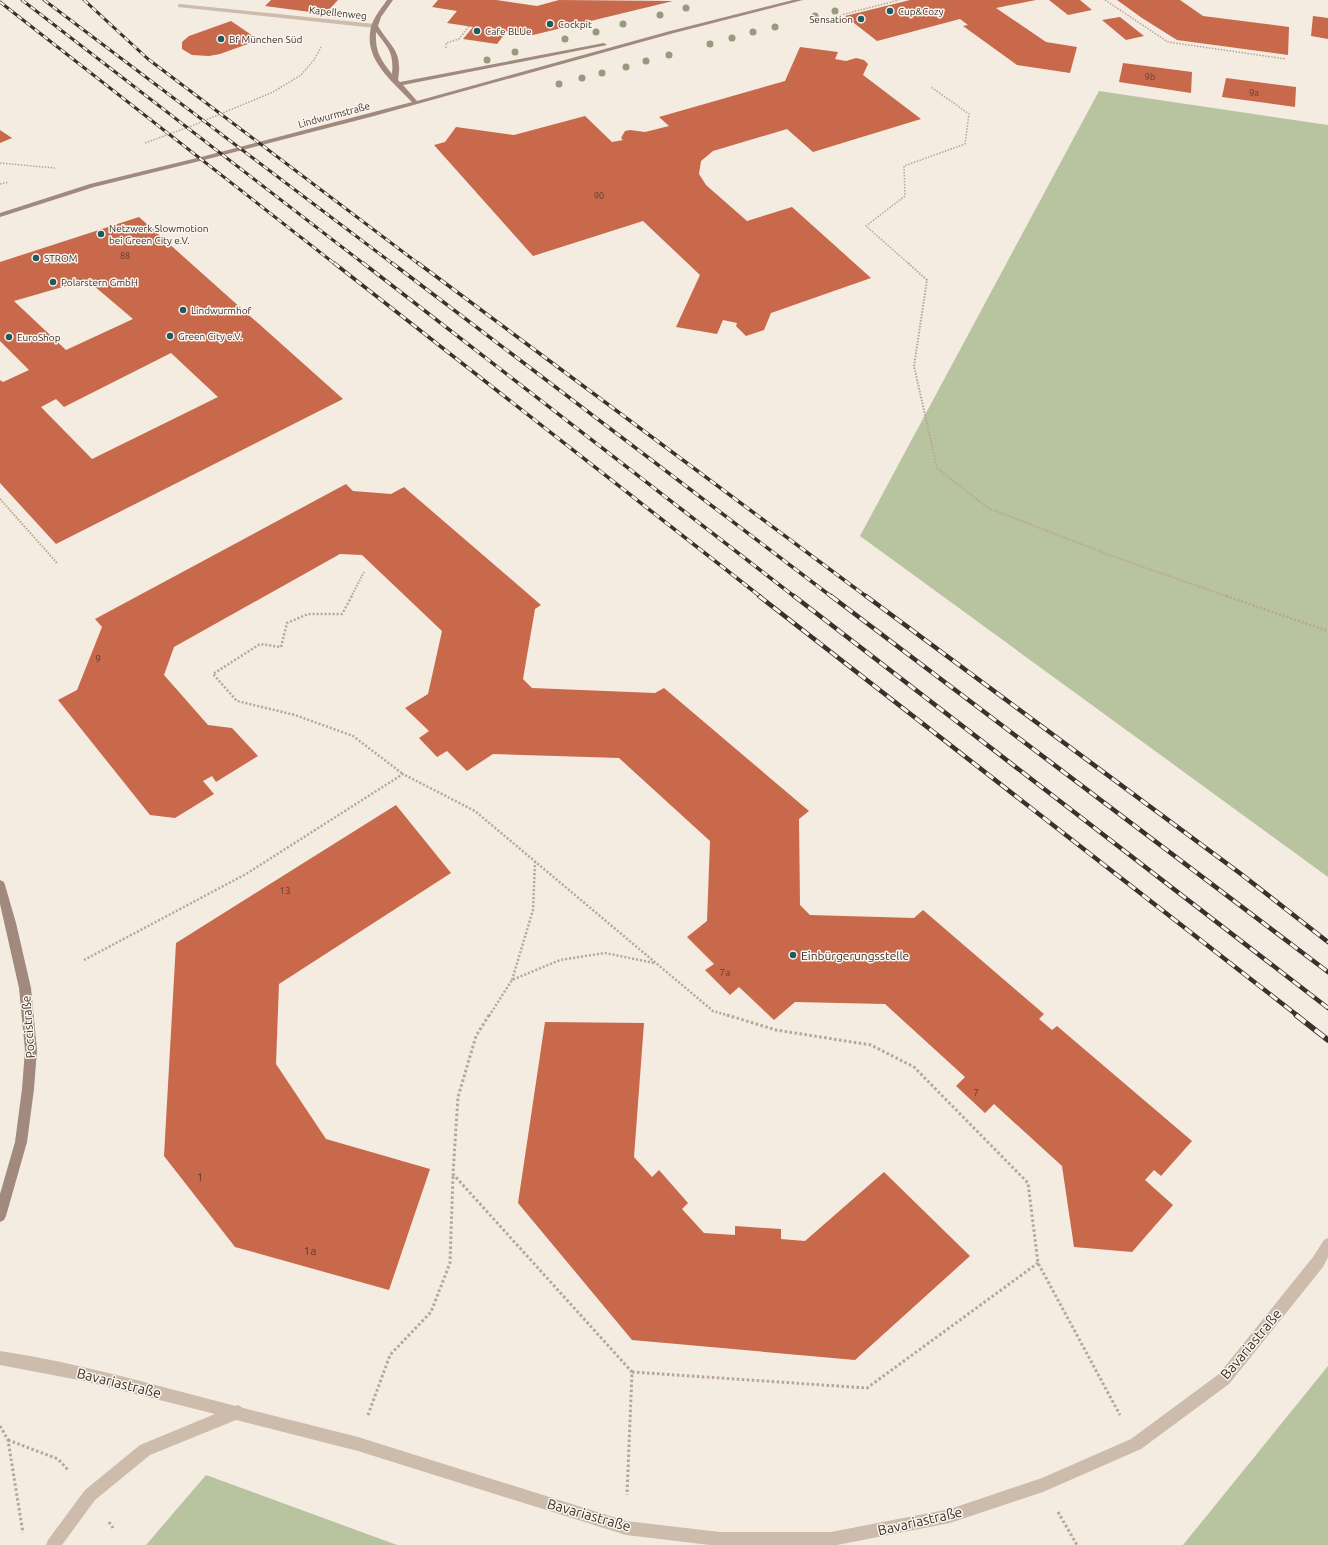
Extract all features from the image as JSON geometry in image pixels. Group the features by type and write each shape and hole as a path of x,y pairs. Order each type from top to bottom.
{"main road":[{"path":"390,0 380,14 375,26 371,39 373,51 384,67 416,103"},
{"name":"Lindwurmstraße","path":"0,215 92,185 195,161 416,103 672,32 800,0"},
{"path":"375,26 380,35 393,51 397,81"},
{"name":"Lindwurmstraße","path":"397,81 672,32"},
{"name":"Poccistraße","path":"0,885 11,923 25,988 31,1050 28,1089 21,1142 0,1216"}],"street":[{"name":"Kapellenweg","path":"180,6 375,26"},
{"name":"Bavariastraße","path":"0,1358 84,1374 238,1412 358,1444 626,1528 720,1539 831,1539 950,1516 1043,1486 1136,1444 1224,1379 1318,1262 1328,1244"},
{"path":"53,1545 90,1495 145,1450 238,1412"}],"path":[{"path":"1105,0 1168,42 1286,59"},
{"path":"143,144 258,100 301,75 314,60 334,22"},
{"path":"445,48 446,43 459,39 469,26"},
{"path":"931,87 969,114 965,144 904,166 905,196 866,226 927,280 914,366 937,468 988,508 1115,557 1328,631"},
{"path":"0,163 58,168 51,170"},
{"path":"0,184 15,180"},
{"path":"0,499 57,563"},
{"path":"364,572 342,614 308,614 287,623 281,647 260,644 213,674 237,701 295,715 353,736 402,774 475,811 713,1011 776,1030 871,1045 914,1067 1028,1183 1038,1263 1136,1444"},
{"path":"84,960 246,874 402,774"},
{"path":"358,1444 390,1354 431,1312 450,1263 453,1174 458,1097 476,1036 512,980 533,910 535,861"},
{"path":"512,980 560,960 605,953 655,963"},
{"path":"453,1174 632,1372 868,1388 1038,1263"},
{"path":"626,1528 632,1372"},
{"path":"0,1426 8,1440 24,1538"},
{"path":"1043,1486 1077,1545"}],"green space":[{"path":"1099,91 1328,125 1328,877 860,536"},
{"path":"1328,1366 1328,1545 1183,1545"},
{"path":"206,1475 397,1545 146,1545"}],"building":[{"path":"271,0 338,0 325,14 265,6"},
{"path":"438,0 496,0 537,6 559,0 673,1 533,35 507,31 497,44 463,39 473,27 447,23 457,11 432,7"},
{"path":"910,0 1036,0 996,8 1046,42 1077,47 1070,73 1017,65 963,26 968,25 960,19 877,41 845,16"},
{"path":"1049,0 1080,0 1092,10 1068,15"},
{"path":"1117,0 1180,0 1203,16 1289,27 1288,55 1177,40"},
{"path":"1313,16 1328,18 1328,39 1311,36"},
{"path":"1120,17 1144,36 1126,40 1102,20"},
{"name":"Bf München Süd","path":"231,21 259,40 220,54 209,56 192,55 182,49 182,42 189,36"},
{"path":"800,47 838,52 835,59 846,61 856,58 864,60 868,64 863,75 921,119 813,152 787,129 713,151 701,161 699,174 706,185 747,221 792,207 871,278 771,313 764,330 746,336 736,326 737,323 723,320 717,334 676,327 700,275 643,221 533,256 434,145 445,142 456,127 514,135 585,116 612,142 623,140 621,138 625,131 630,130 645,132 669,126 659,117 785,81"},
{"path":"1123,63 1192,72 1191,93 1119,82"},
{"path":"1226,78 1296,87 1295,107 1222,97"},
{"path":"0,130 12,138 0,143"},
{"path":"139,217 343,399 56,544 0,483 0,380 3,382 29,370 0,341 0,262","holes":["87,280 133,319 66,350 14,301","171,353 218,397 92,459 41,407 56,399 64,407"]},
{"path":"346,484 353,491 391,494 404,487 541,605 535,609 523,679 532,688 655,693 664,688 809,811 799,819 800,905 810,915 914,918 923,910 1044,1014 1039,1019 1052,1030 1057,1026 1192,1141 1161,1176 1154,1170 1145,1180 1173,1205 1132,1252 1074,1247 1062,1166 994,1104 985,1113 956,1086 965,1077 885,1004 795,1002 774,1020 739,987 730,995 705,970 714,964 687,937 707,921 710,841 619,758 493,754 467,771 447,751 437,757 419,738 429,731 405,708 428,694 442,631 362,555 340,554 174,647 164,675 208,725 232,728 258,756 216,782 212,776 203,781 214,794 175,818 150,815 58,700 77,690 102,627 95,619"},
{"path":"396,805 451,873 279,984 276,1064 326,1139 430,1169 389,1290 235,1247 164,1156 176,943"},
{"path":"545,1022 644,1023 634,1157 652,1177 659,1170 688,1203 682,1209 704,1233 735,1235 735,1226 781,1229 781,1239 805,1241 884,1172 970,1256 855,1360 632,1340 518,1203"}],"railway":[{"path":"22,0 364,264"},
{"path":"44,0 393,264"},
{"path":"84,0 148,59 419,264"},
{"path":"0,2 335,264"},
{"path":"334,263 761,597"},
{"path":"363,263 795,597"},
{"path":"392,263 832,597"},
{"path":"418,263 867,597"},
{"path":"759,596 1298,1016"},
{"path":"794,596 1328,1008"},
{"path":"831,596 1328,972"},
{"path":"866,596 1241,874 1328,942"},
{"path":"1296,1015 1328,1040"}],"place":[{"name":"Cup&Cozy","path":"890,11"},
{"name":"Sensation","path":"861,19"},
{"name":"Cockpit","path":"550,24"},
{"name":"Cafe BLUe","path":"477,31"},
{"name":"Bf München Süd","path":"221,39"},
{"name":"Netzwerk Slowmotion bei Green City e.V.","path":"101,234"},
{"name":"STROM","path":"36,258"},
{"name":"Polarstern GmbH","path":"53,282"},
{"name":"Lindwurmhof","path":"183,310"},
{"name":"Green City e.V.","path":"170,336"},
{"name":"EuroShop","path":"9,337"},
{"name":"Einbürgerungsstelle","path":"793,955"}]}
